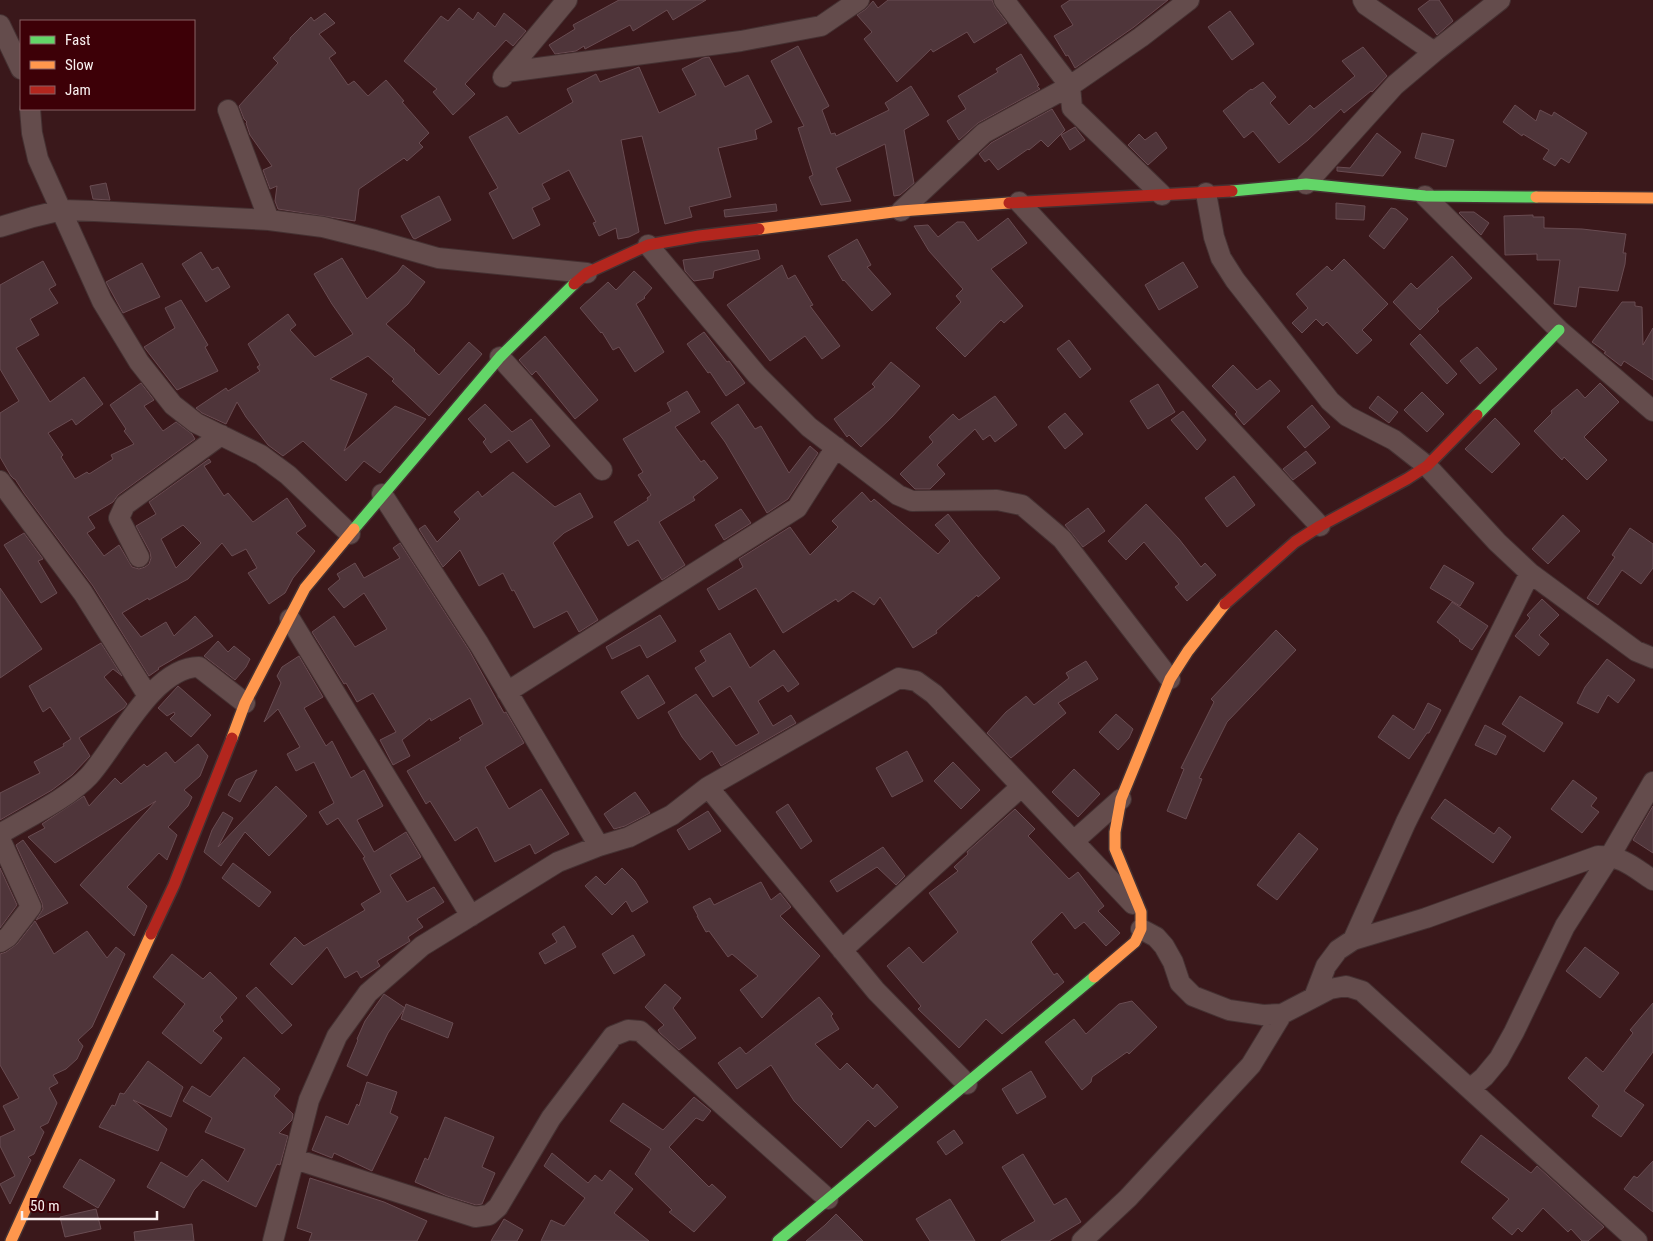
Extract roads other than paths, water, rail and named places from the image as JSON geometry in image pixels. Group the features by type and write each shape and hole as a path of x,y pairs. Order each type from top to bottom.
{"street":[{"path":"567,0 505,75 741,41 821,26 859,0"},
{"path":"1004,0 1070,86 1072,108 1162,195"},
{"path":"901,211 984,133 1070,86 1141,37 1189,0"},
{"path":"1363,0 1366,5 1434,52"},
{"path":"1306,184 1395,85 1500,0"},
{"path":"0,26 20,67"},
{"path":"30,110 32,133 38,159 102,301 139,362 173,405 196,423 261,455 288,475 350,534"},
{"path":"228,110 269,220"},
{"path":"11,1241 174,884 245,702 305,588 382,494 500,357 568,288 587,273 648,245 699,236 901,211 1018,202 1206,193 1306,184 1425,196 1653,198"},
{"path":"1206,193 1214,237 1222,258 1235,280 1330,400 1347,416 1394,440 1427,466 1497,542 1530,573 1636,651 1653,658"},
{"path":"1425,196 1559,330 1653,411"},
{"path":"1018,202 1320,526"},
{"path":"0,227 33,216 62,210 94,210 269,220 323,227 438,258 587,273"},
{"path":"648,245 757,375 809,427 898,495 912,501 997,500 1022,505 1062,540 1170,679"},
{"path":"778,1241 1135,942 1141,921 1115,849 1115,832 1121,799 1170,679 1188,651 1224,605 1295,542 1427,466 1559,330"},
{"path":"500,357 602,470"},
{"path":"140,557 119,518 125,505 221,435"},
{"path":"507,692 796,508 836,448"},
{"path":"0,482 83,593 148,696"},
{"path":"382,494 479,644 599,846"},
{"path":"1353,940 1406,822 1530,573"},
{"path":"290,619 471,916"},
{"path":"0,834 68,794 89,776 148,696 179,671 191,667 199,667 245,702"},
{"path":"273,1241 309,1100 337,1036 368,994 422,946 558,862 629,837 672,815 708,787 899,678 916,681 934,694 1074,841 1164,946 1173,962 1180,983 1193,996 1229,1010 1263,1015 1282,1014 1330,988 1346,986 1362,991 1638,1241"},
{"path":"1470,1088 1484,1077 1499,1059 1565,926 1610,856 1653,782"},
{"path":"842,950 1021,786"},
{"path":"708,787 876,991 967,1084"},
{"path":"1074,841 1121,799"},
{"path":"0,839 31,907 8,938 0,942"},
{"path":"1314,996 1326,966 1338,950 1353,940 1426,918 1598,856 1610,856 1623,860 1653,880"},
{"path":"1082,1241 1128,1198 1251,1065 1282,1014"},
{"path":"295,1159 474,1218 489,1215 498,1207 551,1118 613,1036 628,1030 640,1031 828,1199"}]}
